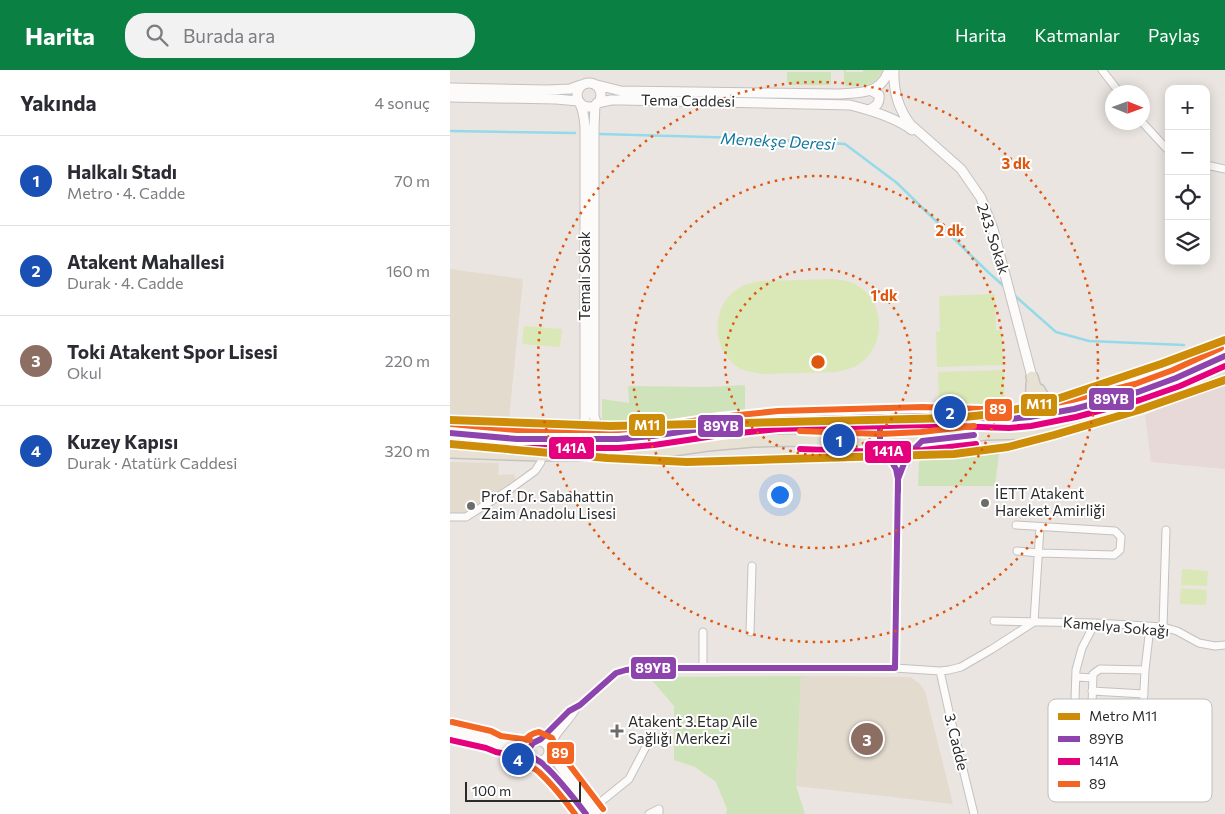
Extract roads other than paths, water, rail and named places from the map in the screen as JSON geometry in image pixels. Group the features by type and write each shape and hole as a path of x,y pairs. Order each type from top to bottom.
{"main road":[{"path":"450,433 517,439 611,439 653,436 778,420 923,416 1009,419 1047,415 1138,392 1176,378 1225,356"},
{"path":"450,452 541,455 652,453 708,445 763,441 793,440 880,443 922,441 986,434 1024,433 1075,427 1158,400 1225,372"},
{"path":"1032,378 1043,398 1051,404 1074,409"},
{"path":"1032,378 1040,405 1047,415 1058,422 1075,427"},
{"path":"1009,419 1024,409 1030,401 1032,378"},
{"path":"922,441 923,416"},
{"path":"880,417 880,443"}],"street":[{"path":"450,88 548,90 570,89 590,82 621,91 837,94 870,90 878,86 892,70"},
{"path":"892,70 892,95 895,108 907,126 933,145"},
{"name":"243. Sokak","path":"892,70 898,102 904,116 910,124 961,169 980,198 993,229 1032,378"},
{"path":"1102,70 1114,85"},
{"path":"579,102 576,92 581,85"},
{"path":"597,85 601,97 596,104 594,127 594,416 596,425 602,433 611,439"},
{"path":"869,110 879,104 878,95 870,90"},
{"path":"450,97 556,99 579,102 587,107 596,104"},
{"name":"Tema Caddesi","path":"596,104 611,100 622,100 850,105 869,110 907,126"},
{"name":"Temalı Sokak","path":"565,439 574,436 579,431 585,419 585,127 583,109 579,102"},
{"path":"1149,130 1165,147"},
{"path":"1210,166 1225,169"},
{"path":"898,480 905,461 912,450 922,441"},
{"path":"880,443 896,469 898,480 895,668"},
{"path":"450,517 466,516 510,489 535,471 542,462 541,455"},
{"path":"1016,525 1115,531 1121,538 1120,550 1114,555 1017,551"},
{"path":"592,812 540,761 532,758 529,749 533,743 538,741 569,711 577,707 616,673 641,668 895,668 940,670 960,667 1034,622 1040,527"},
{"path":"1163,627 1166,530"},
{"path":"750,632 752,566"},
{"name":"Kamelya Sokağı","path":"994,621 1095,623 1163,627 1199,643 1215,646 1225,645"},
{"path":"1075,699 1076,670 1082,648 1095,623"},
{"path":"1144,699 1150,627"},
{"path":"703,632 703,668"},
{"path":"1092,699 1093,674 1100,668 1145,670"},
{"name":"3. Cadde","path":"940,670 974,814"},
{"path":"1076,677 1093,678"},
{"path":"1092,691 1144,694"},
{"path":"540,761 546,758 555,735 573,715 577,707"},
{"path":"450,731 489,740 498,744 529,749"},
{"path":"592,812 629,779 651,736"},
{"path":"450,739 486,747 498,744"},
{"path":"538,741 546,744 592,812"},
{"path":"649,814 659,809 659,814"}],"waterway":[{"name":"Menekşe Deresi","path":"450,131 575,133"},
{"name":"Menekşe Deresi","path":"599,134 744,138 845,144 897,183 1006,288"},
{"name":"Menekşe Deresi","path":"1014,295 1056,332 1089,341 1184,345"}],"metro line":[{"name":"M11","path":"450,420 610,426 954,418 993,414 1042,404 1161,364 1225,340"},
{"name":"M11","path":"450,444 607,458 687,462 954,454 1008,447 1054,435 1139,410 1225,380"}],"place":[{"name":"Atakent Mahallesi","path":"950,412"},
{"name":"Halkalı Stadı","path":"839,440"},
{"name":"İETT Atakent Hareket Amirliği","path":"985,503"},
{"name":"Prof. Dr. Sabahattin Zaim Anadolu Lisesi","path":"471,506"},
{"name":"Atakent 3.Etap Aile Sağlığı Merkezi","path":"617,731"},
{"name":"Toki Atakent Spor Lisesi","path":"867,739"},
{"name":"Kuzey Kapısı","path":"518,759"}]}
